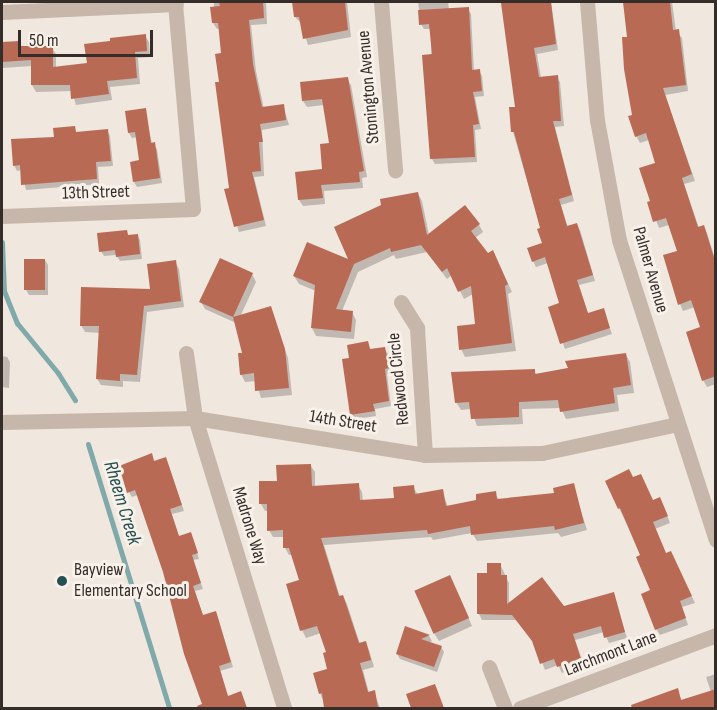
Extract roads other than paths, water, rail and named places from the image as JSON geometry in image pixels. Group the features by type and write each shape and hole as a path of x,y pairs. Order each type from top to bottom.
{"street":[{"name":"Stonington Avenue","path":"381,2 395,170"},
{"name":"Palmer Avenue","path":"588,2 597,120 619,240 716,540"},
{"path":"2,12 176,3"},
{"name":"13th Street","path":"2,216 193,209 176,3"},
{"name":"Redwood Circle","path":"401,302 417,328 425,454"},
{"name":"Madrone Way","path":"186,353 195,418 284,708"},
{"name":"14th Street","path":"2,422 195,418 425,454 542,453 677,424"},
{"name":"Larchmont Lane","path":"520,708 716,635"},
{"path":"489,667 505,708"}],"waterway":[{"name":"Rheem Creek","path":"2,242 4,291 17,323 58,373 75,400"},
{"name":"Rheem Creek","path":"88,444 169,708"}],"place":[{"name":"Bayview Elementary School","path":"62,581"}]}
